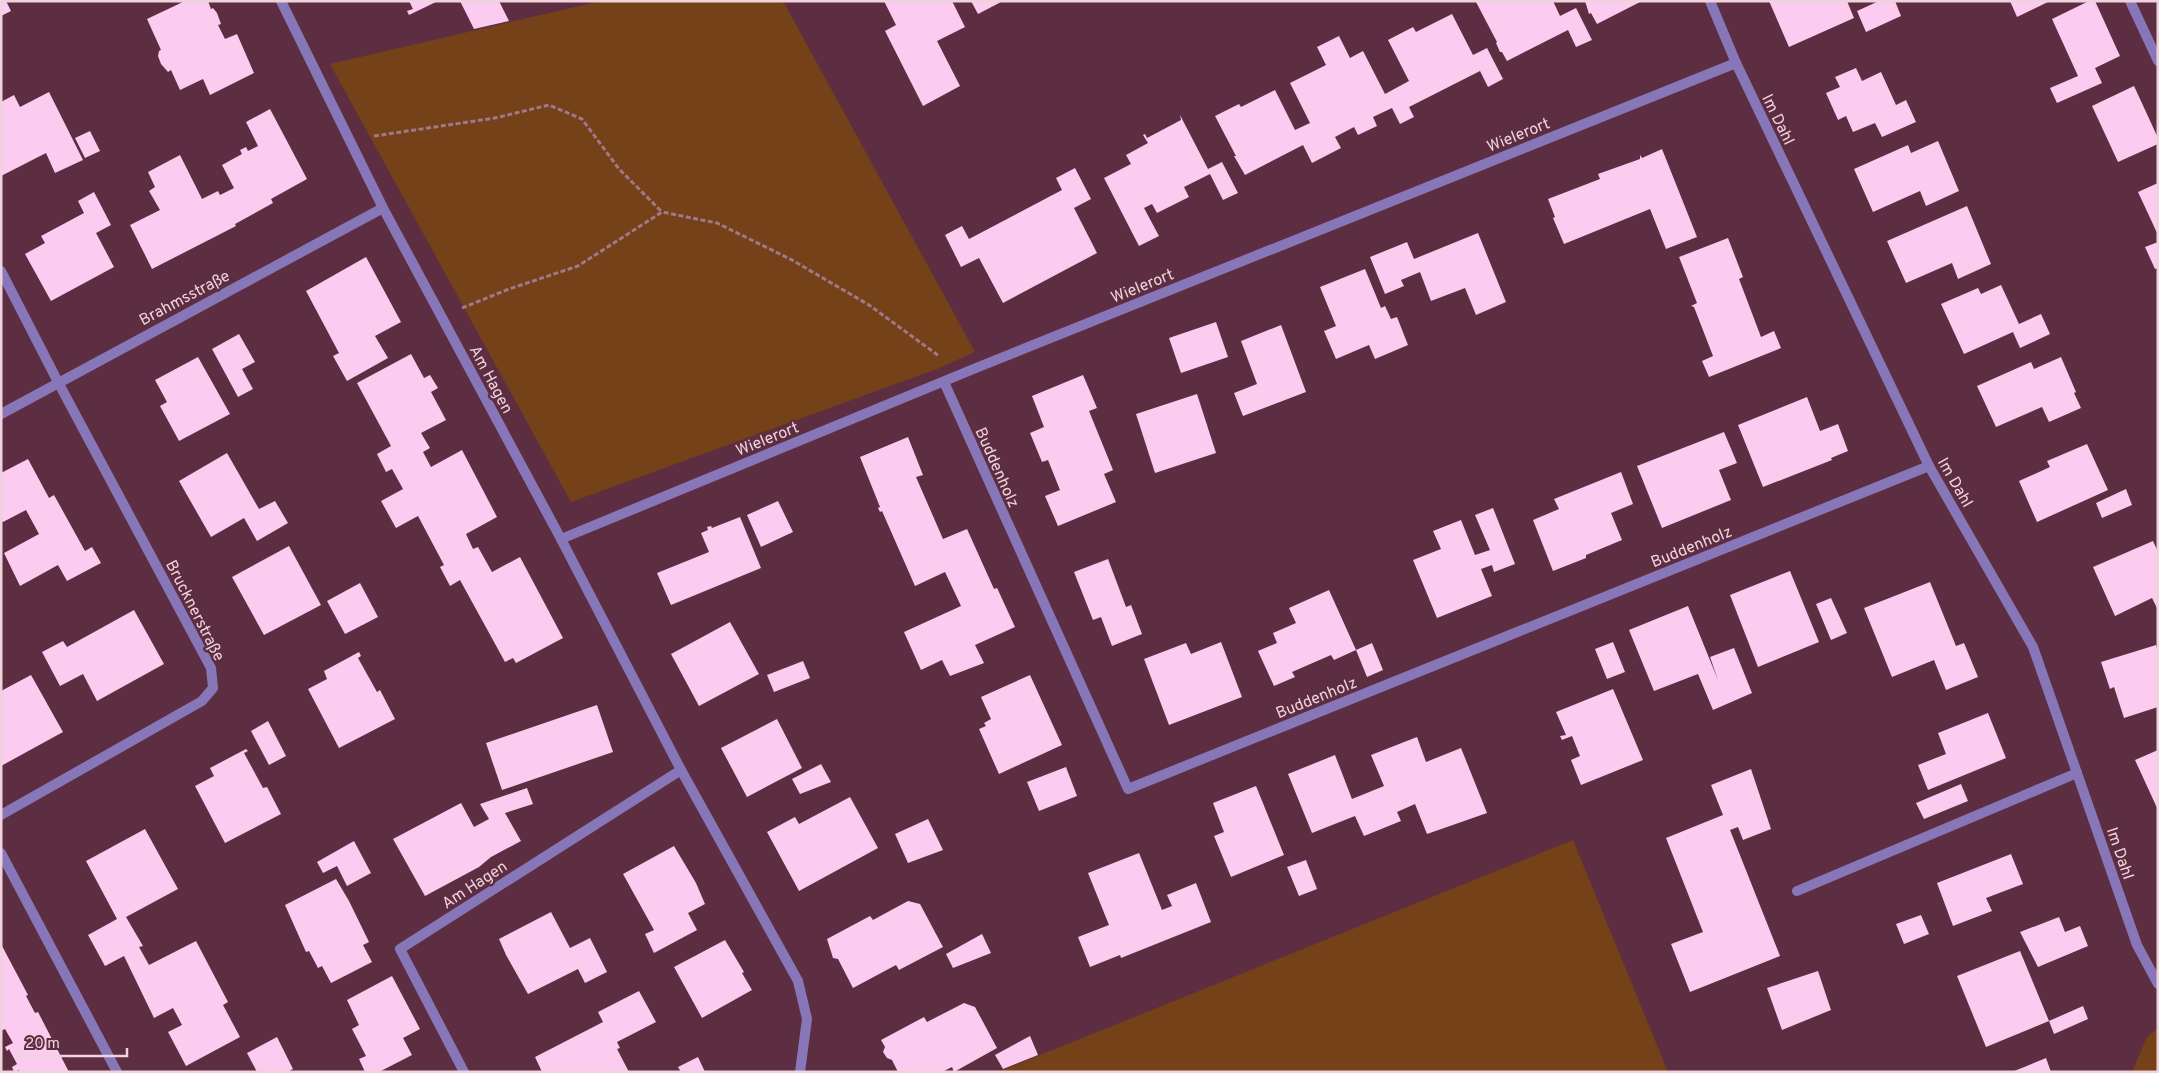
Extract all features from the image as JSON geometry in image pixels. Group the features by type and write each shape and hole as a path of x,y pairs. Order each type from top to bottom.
{"street":[{"name":"Am Hagen","path":"281,1 383,208 561,539 681,770 798,981 807,1019 800,1072"},
{"name":"Im Dahl","path":"1710,1 1736,63 1929,466 2033,647 2137,945 2158,984"},
{"path":"2130,1 2158,61"},
{"name":"Wielerort","path":"561,539 963,374 1736,63"},
{"name":"Brahmsstraße","path":"1,414 383,208"},
{"name":"Brucknerstraße","path":"1,271 58,382 211,668 213,688 202,701 1,815"},
{"name":"Buddenholz","path":"944,382 1128,789 1929,466"},
{"name":"Am Hagen","path":"464,1072 400,949 681,770"},
{"path":"1796,891 2078,773"},
{"path":"1,853 117,1072"}],"path":[{"path":"349,140 495,118 549,105 582,119 618,169 662,212 717,223 792,260 868,305 963,374"},
{"path":"441,316 509,289 578,266 662,212"}],"shaded area":[{"path":"601,1 783,1 975,352 937,369 571,502 330,64"},
{"path":"1573,840 1668,1072 998,1072"},
{"path":"2158,1028 2158,1072 2132,1072 2147,1037"}],"building":[{"path":"1,1 6,1 11,11 1,16"},
{"path":"185,1 208,1 211,9 213,8 217,13 221,24 218,25 225,39 237,34 254,73 210,95 203,79 180,90 171,70 168,72 161,64 158,56 161,50 147,19"},
{"path":"409,1 438,1 409,15 407,11 413,9"},
{"path":"460,1 499,1 509,21 474,29"},
{"path":"884,1 952,1 965,27 937,41 960,86 923,106 885,31 896,25"},
{"path":"971,1 1003,1 978,14"},
{"path":"1553,1 1560,16 1576,8 1592,40 1576,47 1568,30 1507,61 1502,52 1500,52 1497,42 1476,2"},
{"path":"1585,1 1642,1 1597,24 1591,13 1589,14"},
{"path":"1769,1 1847,1 1854,18 1789,47"},
{"path":"1879,1 1895,1 1901,16 1866,32 1857,11"},
{"path":"2010,1 2050,1 2017,17"},
{"path":"2089,1 2095,1 2120,56 2095,68 2102,83 2057,103 2050,88 2078,76 2052,19"},
{"path":"1452,14 1473,55 1487,48 1503,79 1488,87 1480,71 1409,107 1414,117 1400,124 1392,108 1373,117 1377,126 1358,135 1354,127 1335,137 1341,148 1312,163 1303,145 1245,175 1215,116 1239,104 1241,107 1275,90 1295,130 1310,123 1290,83 1326,65 1317,47 1339,36 1350,58 1363,51 1385,94 1409,81 1388,40 1413,27 1416,32"},
{"path":"1856,68 1862,81 1881,72 1896,105 1906,100 1916,122 1882,137 1875,123 1853,132 1846,116 1838,120 1826,93 1840,87 1835,77"},
{"path":"2134,86 2158,138 2158,144 2118,162 2092,106"},
{"path":"49,92 83,160 55,173 46,153 1,176 1,102 14,95 20,107"},
{"path":"270,109 307,179 271,199 273,203 235,224 236,226 152,269 130,225 160,210 149,191 155,187 148,172 180,155 202,199 218,191 220,195 234,188 222,165 242,154 240,150 246,147 248,151 258,146 246,122"},
{"path":"1180,115 1208,169 1222,162 1238,193 1223,200 1210,174 1184,187 1189,197 1157,213 1152,204 1144,208 1159,236 1139,246 1104,178 1131,164 1126,155 1148,143 1143,135 1145,134 1147,138 1181,120"},
{"path":"90,131 100,151 85,158 75,138"},
{"path":"1938,141 1959,191 1926,206 1920,191 1873,212 1854,169 1908,145 1911,153"},
{"path":"1662,149 1697,237 1666,249 1650,209 1564,244 1553,218 1555,217 1548,199 1600,179 1598,174 1640,159 1640,155 1642,158"},
{"path":"1075,168 1091,199 1074,208 1097,253 1003,303 979,258 961,267 945,235 962,226 969,239 1062,190 1056,178"},
{"path":"2158,183 2158,235 2138,192"},
{"path":"94,192 111,225 96,233 114,267 51,301 25,254 45,243 41,236 84,213 78,201"},
{"path":"1967,206 1991,264 1958,279 1952,263 1906,283 1887,241"},
{"path":"1478,233 1506,302 1476,315 1465,288 1431,301 1420,272 1401,280 1404,286 1385,294 1370,257 1407,242 1414,259"},
{"path":"1728,238 1743,277 1739,279 1761,337 1774,331 1781,348 1709,377 1702,361 1713,356 1694,307 1691,306 1697,303 1679,257"},
{"path":"2158,242 2158,268 2155,269 2145,247"},
{"path":"366,257 401,322 375,336 388,358 347,381 333,356 339,353 306,291"},
{"path":"1365,269 1381,308 1385,306 1391,319 1397,317 1408,345 1375,359 1369,345 1336,359 1324,331 1336,326 1320,287"},
{"path":"2001,285 2019,324 2041,314 2050,334 2020,348 2013,332 1964,354 1941,304 1978,288 1981,294"},
{"path":"1216,322 1228,357 1181,373 1169,338"},
{"path":"1281,325 1306,392 1243,416 1234,393 1257,384 1241,341"},
{"path":"239,334 255,362 242,369 253,389 238,397 212,349"},
{"path":"411,354 424,378 430,375 438,388 431,392 446,420 421,433 430,448 423,452 431,467 462,450 497,517 466,534 473,549 478,547 492,572 520,557 563,638 516,663 513,658 505,662 460,580 450,586 440,567 444,565 418,516 396,528 381,501 403,489 392,469 386,472 377,454 391,446 357,383"},
{"path":"198,357 230,414 179,441 160,406 167,402 155,380"},
{"path":"2061,357 2081,408 2049,422 2042,407 1996,427 1977,386 2031,362 2034,369"},
{"path":"1083,375 1097,408 1089,411 1113,470 1104,474 1116,502 1058,526 1045,496 1060,490 1048,460 1042,462 1030,433 1044,427 1032,396"},
{"path":"1197,394 1216,453 1155,473 1136,414"},
{"path":"1807,397 1820,431 1838,424 1848,451 1831,458 1832,460 1763,487 1738,425"},
{"path":"1724,432 1737,463 1719,470 1731,500 1662,528 1637,466"},
{"path":"908,437 923,475 916,477 943,539 967,529 994,589 997,588 1015,627 975,645 984,663 950,676 942,660 921,670 904,632 961,606 945,572 915,586 882,511 880,512 878,508 880,507 860,457"},
{"path":"2087,444 2108,490 2037,522 2019,481 2050,467 2047,461"},
{"path":"227,453 259,509 275,501 288,523 257,541 244,518 211,537 179,481"},
{"path":"28,459 49,498 54,495 85,551 92,547 101,563 67,581 58,565 20,586 4,553 39,534 26,510 3,522 1,520 1,473"},
{"path":"1621,472 1633,504 1611,513 1622,540 1586,555 1586,558 1553,571 1533,520 1559,509 1554,499"},
{"path":"2126,489 2132,505 2102,518 2096,503"},
{"path":"778,501 793,532 761,547 747,515"},
{"path":"1493,508 1515,564 1494,572 1492,565 1481,569 1492,596 1437,618 1413,560 1441,549 1433,531 1461,520 1475,555 1490,550 1475,515"},
{"path":"740,517 761,568 671,605 657,573 709,552 701,533 708,530 707,527 711,526 712,528"},
{"path":"2153,541 2158,552 2158,610 2152,598 2115,616 2093,567"},
{"path":"289,546 321,605 264,635 232,577"},
{"path":"1108,559 1126,607 1131,605 1142,634 1112,646 1101,617 1093,620 1074,572"},
{"path":"1790,571 1819,642 1758,667 1730,595"},
{"path":"1930,582 1956,646 1964,643 1978,677 1946,690 1934,660 1892,677 1864,608"},
{"path":"360,583 378,617 345,634 327,601"},
{"path":"1329,590 1356,650 1334,660 1331,655 1292,672 1295,677 1274,686 1258,651 1277,643 1273,633 1296,623 1289,608"},
{"path":"1831,598 1847,633 1831,640 1816,604"},
{"path":"1688,606 1718,680 1710,657 1734,648 1752,693 1713,710 1698,674 1654,691 1629,630"},
{"path":"134,610 164,664 97,701 83,674 60,686 42,652 63,641 67,647"},
{"path":"730,622 759,674 699,706 671,654"},
{"path":"1221,642 1242,697 1169,725 1144,659 1186,643 1191,654"},
{"path":"1613,642 1625,672 1607,679 1595,649"},
{"path":"1372,643 1383,670 1367,677 1356,650"},
{"path":"2156,645 2158,652 2158,707 2124,718 2114,687 2110,689 2101,662"},
{"path":"359,652 361,656 358,658 377,692 380,690 395,719 339,748 308,689 327,679 324,671"},
{"path":"803,661 810,678 774,692 767,675"},
{"path":"31,675 63,732 1,766 1,691"},
{"path":"1030,675 1062,745 999,774 979,729 986,726 984,723 991,719 981,697"},
{"path":"1613,689 1643,760 1581,785 1571,760 1580,756 1572,736 1562,740 1560,736 1566,735 1556,712"},
{"path":"597,705 613,752 502,790 486,743"},
{"path":"1988,713 2006,758 1928,790 1918,765 1946,754 1938,733"},
{"path":"777,719 802,768 747,797 721,748"},
{"path":"268,721 286,756 269,765 251,731"},
{"path":"1417,737 1426,762 1461,748 1487,813 1427,834 1415,804 1397,812 1401,821 1364,836 1355,816 1312,833 1288,774 1335,755 1352,799 1384,786 1371,755"},
{"path":"246,749 248,751 244,753 263,788 267,787 281,814 225,843 195,786 214,776 210,768"},
{"path":"2158,750 2158,810 2135,760"},
{"path":"821,764 831,782 800,794 792,779"},
{"path":"1066,767 1077,796 1039,811 1027,782"},
{"path":"1751,769 1771,829 1743,840 1738,827 1730,830 1780,956 1690,992 1671,944 1703,932 1666,838 1723,815 1711,785"},
{"path":"1961,784 1968,801 1924,819 1916,803"},
{"path":"1256,786 1284,855 1231,877 1214,836 1224,832 1213,803"},
{"path":"527,788 533,804 505,813 521,841 491,857 479,867 425,896 393,839 461,803 474,827 489,819 480,804"},
{"path":"850,797 878,848 799,891 767,832 795,817 799,824"},
{"path":"928,819 943,850 908,863 895,834"},
{"path":"145,829 178,889 126,917 143,946 139,947 149,965 196,941 228,1002 223,1005 240,1037 186,1066 168,1032 182,1025 173,1008 154,1018 124,956 105,966 88,935 117,919 86,861"},
{"path":"354,841 371,873 347,886 337,866 323,873 317,862"},
{"path":"674,846 696,883 705,904 688,913 697,930 654,953 645,934 654,930 623,874"},
{"path":"1139,853 1162,910 1172,906 1167,895 1196,883 1211,922 1121,958 1120,955 1090,967 1078,937 1109,925 1088,873"},
{"path":"2011,854 2023,884 1986,898 1992,911 1953,926 1937,883"},
{"path":"1306,860 1317,889 1299,896 1287,867"},
{"path":"336,879 369,942 363,945 372,962 331,983 322,966 318,968 309,951 306,952 285,905"},
{"path":"908,901 920,904 943,947 899,970 896,965 853,988 838,959 833,958 827,939 870,916 873,920"},
{"path":"551,912 570,948 590,938 607,972 585,983 578,969 528,994 499,939"},
{"path":"1921,915 1929,934 1904,944 1896,924"},
{"path":"2059,917 2065,932 2080,926 2088,946 2038,967 2020,932"},
{"path":"982,934 991,953 953,968 946,954"},
{"path":"725,940 744,972 742,973 752,990 702,1018 674,967"},
{"path":"1,944 28,995 26,996 35,1013 38,1012 69,1072 20,1072 19,1070 14,1072 12,1067 17,1064 9,1049 7,1051 5,1047 13,1043 5,1029 1,1031"},
{"path":"2020,951 2049,1021 1986,1047 1957,976"},
{"path":"1818,971 1831,1010 1782,1030 1767,988"},
{"path":"392,976 420,1029 403,1038 412,1055 379,1072 365,1072 359,1059 366,1056 352,1029 359,1025 347,1000"},
{"path":"639,991 656,1022 617,1042 620,1048 617,1049 629,1072 542,1072 535,1057 603,1022 598,1012"},
{"path":"964,1003 975,1007 997,1048 954,1072 952,1067 942,1072 898,1072 892,1060 887,1058 883,1052 885,1047 881,1040 924,1017 927,1022"},
{"path":"2083,1006 2088,1019 2054,1034 2049,1021"},
{"path":"1030,1036 1038,1055 1003,1069 995,1055"},
{"path":"277,1037 293,1069 287,1072 257,1072 247,1053"},
{"path":"698,1057 705,1072 681,1072 678,1067"},
{"path":"2046,1058 2051,1072 2012,1072"}]}
